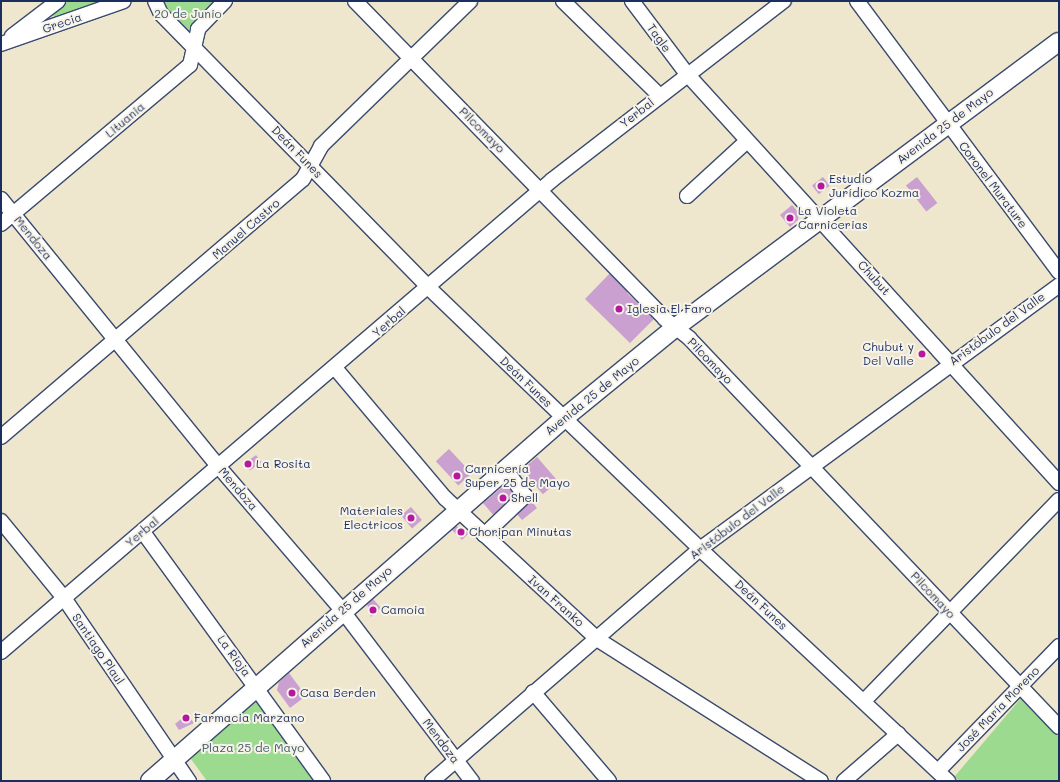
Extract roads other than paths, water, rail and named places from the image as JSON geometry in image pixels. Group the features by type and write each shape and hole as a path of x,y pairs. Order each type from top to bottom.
{"main road":[{"name":"Avenida 25 de Mayo","path":"150,781 456,509 563,419 676,328 946,124 1059,42"}],"street":[{"path":"2,44 58,1"},
{"name":"Grecia","path":"2,44 124,1"},
{"name":"Deán Funes","path":"155,1 161,14 194,46 429,288 563,419 943,776"},
{"name":"Lituania","path":"1,224 190,66 198,28 225,1"},
{"name":"Pilcomayo","path":"355,1 410,59 542,189 811,466 1059,727"},
{"name":"Manuel Castro","path":"1,437 117,340 303,179 321,146 470,1"},
{"path":"563,1 659,95"},
{"name":"Tagle","path":"632,1 687,74"},
{"name":"Yerbal","path":"1,652 336,369 542,189 659,95 784,1"},
{"name":"Coronel Murature","path":"857,1 946,124 1059,272"},
{"name":"Chubut","path":"687,74 1059,483"},
{"path":"687,196 747,141"},
{"name":"Mendoza","path":"1,199 219,467 342,610 472,781"},
{"name":"Aristóbulo del Valle","path":"432,781 700,549 1059,285"},
{"name":"Ivan Franko","path":"336,369 456,509 597,639 821,781"},
{"path":"484,535 525,496 505,468"},
{"path":"864,701 1059,500"},
{"name":"Santiago Plaul","path":"1,521 64,598 189,781"},
{"name":"La Rioja","path":"143,532 256,686 323,781"},
{"name":"José María Moreno","path":"943,776 1020,686 1059,646"},
{"path":"533,692 609,781"},
{"path":"844,781 898,734"}],"place":[{"name":"Estudio Jurídico Kozma","path":"821,186"},
{"name":"La Violeta Carnicerias","path":"790,218"},
{"name":"Iglesia El Faro","path":"619,309"},
{"name":"Chubut y Del Valle","path":"922,354"},
{"name":"La Rosita","path":"248,464"},
{"name":"Carnicería Super 25 de Mayo","path":"457,476"},
{"name":"Shell","path":"503,498"},
{"name":"Materiales Electricos","path":"411,518"},
{"name":"Choripan Minutas","path":"461,532"},
{"name":"Camoia","path":"373,610"},
{"name":"Casa Berden","path":"292,693"},
{"name":"Farmacia Marzano","path":"186,718"}],"park label":[{"name":"20 de Junio","path":"188,14"},
{"name":"Plaza 25 de Mayo","path":"253,748"}]}
